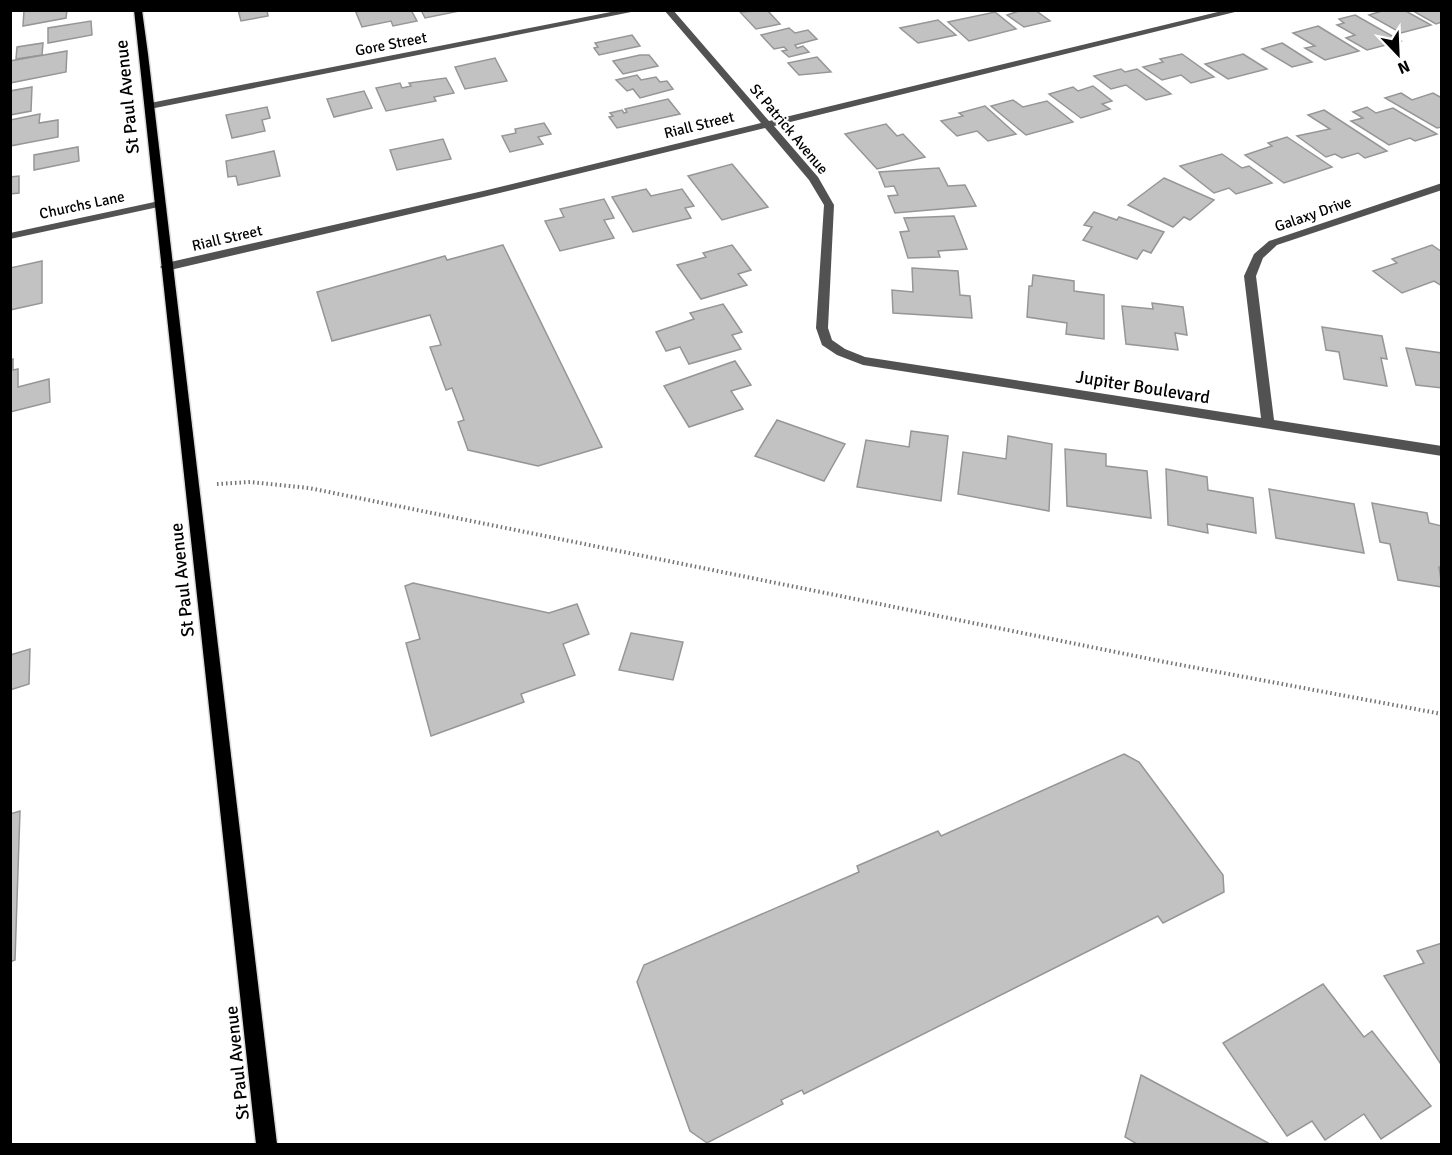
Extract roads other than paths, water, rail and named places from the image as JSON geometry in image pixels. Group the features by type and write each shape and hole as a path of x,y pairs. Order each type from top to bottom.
{"main road":[{"name":"St Paul Avenue","path":"138,10 150,106 165,267 193,486 267,1144"}],"street":[{"name":"Gore Street","path":"150,106 637,10"},
{"name":"St Patrick Avenue","path":"668,10 814,179 829,205 822,328 826,342 841,352"},
{"path":"1199,10 1210,18"},
{"name":"Riall Street","path":"165,267 483,194 1239,10"},
{"name":"Galaxy Drive","path":"1268,425 1250,276 1258,256 1274,243 1442,186"},
{"name":"Churchs Lane","path":"10,236 159,204"},
{"name":"Jupiter Boulevard","path":"841,352 863,361 1442,451"}]}
